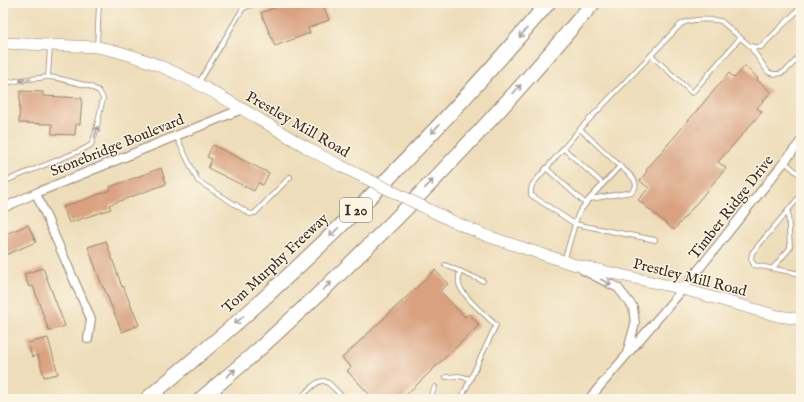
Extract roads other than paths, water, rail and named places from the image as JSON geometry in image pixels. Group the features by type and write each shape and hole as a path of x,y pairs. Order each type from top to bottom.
{"highway":[{"name":"Tom Murphy Freeway","path":"147,399 273,290 386,181 465,98 548,3"},
{"name":"I 20","path":"201,399 275,334 352,262 423,190 561,41 593,3"}],"street":[{"name":"Prestley Mill Road","path":"3,43 97,47 142,60 178,73 341,166 450,220 487,236 568,262 683,289 778,316 801,319"},
{"name":"Stonebridge Boulevard","path":"3,208 36,193 242,109"},
{"name":"Timber Ridge Drive","path":"589,399 683,289 801,141"},
{"path":"36,193 91,319 88,339"},
{"name":"Prestley Mill Road","path":"568,262 618,288 633,307 635,324 626,356"}],"lane":[{"path":"97,47 99,3"},
{"path":"198,84 246,3"},
{"path":"243,8 257,3"},
{"path":"750,46 761,47 801,7"},
{"path":"655,240 575,224 531,195 530,190 532,185 580,129 681,24 686,22 713,20 721,21 750,46 768,72 774,75 786,71 801,54"},
{"path":"651,55 692,93 740,38"},
{"path":"48,77 50,46"},
{"path":"3,86 6,83 21,80 48,77 57,78 89,86 99,91 104,98 92,145 8,180 3,180"},
{"path":"580,129 635,180 636,184 636,189 632,192 589,199"},
{"path":"176,136 198,181 250,214 255,213 290,178"},
{"path":"563,148 603,184"},
{"path":"784,162 801,176"},
{"path":"568,262 578,214 589,199 620,166"},
{"path":"546,168 586,204"},
{"path":"801,195 752,253 751,259 754,264 801,274"},
{"path":"773,268 790,248 788,211"},
{"path":"445,264 483,281"},
{"path":"460,271 458,283 461,290 475,306 496,325 461,399"},
{"path":"446,377 459,376 471,379"},
{"path":"299,399 318,382 325,381 330,384 344,399"},
{"path":"429,399 435,387"}]}
